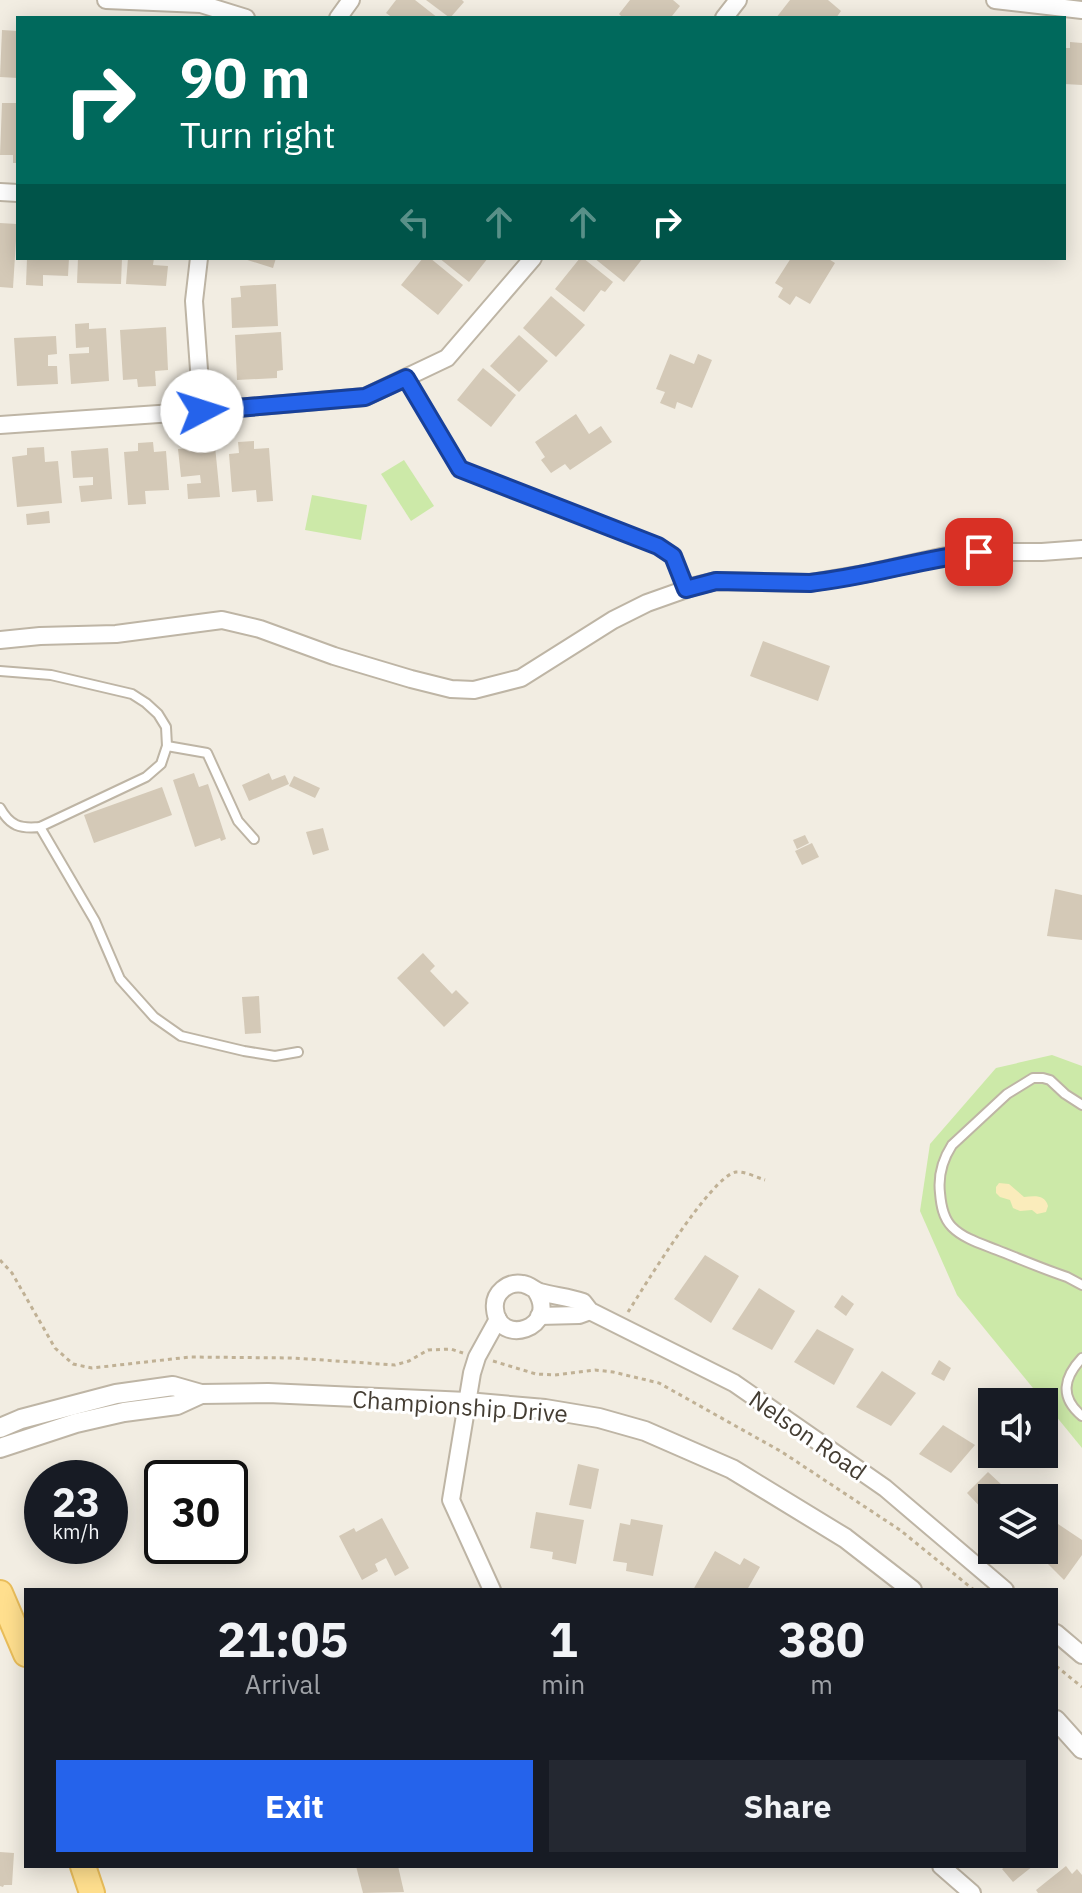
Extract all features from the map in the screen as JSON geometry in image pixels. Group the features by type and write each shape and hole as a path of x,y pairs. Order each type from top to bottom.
{"main road":[{"path":"0,1593 24,1649"},
{"path":"84,1868 92,1893"}],"street":[{"path":"106,0 201,4 240,16"},
{"path":"726,16 738,0"},
{"path":"995,0 1056,3 1082,10"},
{"path":"199,260 194,301 202,411"},
{"path":"0,425 365,397 447,358 531,260"},
{"path":"0,640 116,634 222,620 260,629 411,679 451,689 474,690 521,678 613,620 647,603 716,581 810,583 979,552 1082,549"},
{"name":"Nelson Road","path":"491,1588 451,1500 472,1373 477,1357 498,1319 494,1304 501,1290 523,1284 536,1291 583,1302 590,1311 734,1383 885,1488 1003,1588"},
{"path":"498,1319 503,1325 516,1330 530,1327 539,1316 541,1303 536,1291"},
{"path":"539,1316 579,1315 590,1311"},
{"name":"Championship Drive","path":"0,1428 21,1419 116,1394 173,1386 201,1394 268,1393 467,1402 545,1409 599,1418 645,1431 732,1469 845,1538 909,1588"},
{"name":"Championship Drive","path":"0,1448 76,1423 124,1412 177,1405 201,1394"},
{"path":"1058,1635 1082,1655"},
{"path":"1058,1722 1082,1749"},
{"path":"943,1868 972,1893"}],"lane":[{"path":"406,378 460,469 658,546 673,556 686,589"},
{"path":"0,671 51,675 132,694 158,714 166,727 167,746 161,764 146,777 40,827 15,825 0,808"},
{"path":"167,746 207,753 238,821 254,839"},
{"path":"40,827 95,921 120,979 154,1017 181,1036 275,1056 298,1052"},
{"path":"1082,1105 1050,1080 1038,1077 1027,1080 1007,1094 952,1145 942,1166 939,1187 941,1207 956,1230 972,1240 1082,1285"},
{"path":"1082,1358 1070,1373 1067,1394 1072,1406 1082,1416"}],"path":[{"path":"619,1325 712,1189 727,1175 738,1171 765,1180"},
{"path":"0,1260 12,1273 55,1348 73,1364 92,1368 190,1357 293,1358 395,1365 428,1350 451,1349 463,1353"},
{"path":"493,1361 536,1374 595,1370 659,1383 782,1452 900,1530 972,1588"},
{"path":"1058,1668 1082,1687"}],"green space":[{"path":"404,460 434,506 411,521 381,474"},
{"path":"312,495 367,505 361,540 305,530"},
{"path":"1052,1055 1082,1066 1082,1448 1058,1419 1058,1388 1033,1388 957,1295 920,1211 930,1144 996,1068"}],"sand":[{"path":"999,1183 1009,1184 1024,1197 1042,1198 1047,1202 1046,1212 1037,1214 1032,1210 1013,1208 1010,1200 996,1193"}],"building":[{"path":"396,0 415,0 435,16 390,16 386,13"},
{"path":"426,0 464,2 452,16"},
{"path":"630,0 673,0 680,6 672,16 619,14"},
{"path":"790,0 828,0 841,11 837,16 778,16"},
{"path":"2,30 16,31 16,78 0,77"},
{"path":"1070,42 1082,43 1082,85 1066,84 1066,48 1070,48"},
{"path":"2,103 16,103 16,163 13,163 13,155 0,155"},
{"path":"0,223 16,224 13,288 0,287"},
{"path":"27,260 69,260 68,276 43,275 43,286 26,285"},
{"path":"78,260 122,260 121,284 77,283"},
{"path":"128,260 154,260 153,265 168,266 166,286 126,284"},
{"path":"247,260 275,260 273,268"},
{"path":"421,260 432,260 463,285 438,315 401,285"},
{"path":"442,260 486,260 469,282"},
{"path":"578,260 586,260 613,282 605,292 601,290 584,312 555,289"},
{"path":"596,260 641,260 624,282"},
{"path":"790,260 830,260 835,263 810,304 796,296 790,305 778,297 783,288 775,283"},
{"path":"276,284 278,326 232,328 231,298 241,297 240,286"},
{"path":"551,296 585,325 556,357 523,328"},
{"path":"89,323 89,329 106,328 109,381 71,384 69,354 89,353 89,347 76,348 75,324"},
{"path":"166,327 168,370 155,371 156,386 138,387 137,379 123,380 120,330"},
{"path":"281,332 283,370 277,371 277,378 237,380 235,335"},
{"path":"519,335 548,361 519,392 490,366"},
{"path":"56,336 57,354 48,355 48,366 57,366 58,384 17,386 14,338"},
{"path":"670,354 694,364 698,354 712,360 692,408 677,402 675,409 660,403 665,392 656,389"},
{"path":"483,368 516,395 491,427 457,400"},
{"path":"576,414 589,434 601,426 612,442 570,470 565,464 551,473 541,460 545,457 535,442"},
{"path":"254,441 254,449 269,448 273,501 257,502 256,490 232,492 229,454 239,453 238,442"},
{"path":"153,442 154,452 166,451 169,490 145,491 146,504 128,505 124,452 138,451 138,443"},
{"path":"215,446 220,497 188,499 187,484 201,483 200,475 181,477 178,449"},
{"path":"44,447 45,462 58,461 62,503 17,507 12,457 27,455 27,448"},
{"path":"108,448 112,499 81,502 79,486 93,485 93,477 73,478 71,451"},
{"path":"49,511 50,523 27,525 26,514"},
{"path":"763,641 830,666 818,701 750,676"},
{"path":"194,773 199,787 208,784 226,839 221,841 220,838 195,847 173,780"},
{"path":"269,773 272,780 285,775 289,784 249,801 242,785"},
{"path":"294,776 320,788 315,798 289,786"},
{"path":"162,787 172,815 94,843 84,815"},
{"path":"323,828 329,850 313,855 306,832"},
{"path":"805,835 809,843 797,849 793,840"},
{"path":"812,843 819,857 802,865 795,851"},
{"path":"1055,889 1082,895 1082,940 1047,936"},
{"path":"423,953 435,966 430,971 452,994 456,990 469,1003 444,1027 397,978"},
{"path":"259,996 261,1033 245,1034 242,997"},
{"path":"705,1255 739,1276 711,1323 674,1299"},
{"path":"759,1288 795,1311 772,1350 732,1329"},
{"path":"842,1295 854,1304 846,1316 834,1307"},
{"path":"817,1329 854,1349 834,1385 794,1362"},
{"path":"939,1360 951,1368 944,1381 931,1374"},
{"path":"882,1371 916,1393 891,1426 856,1407"},
{"path":"943,1425 975,1445 951,1473 919,1454"},
{"path":"578,1464 599,1469 591,1509 569,1505"},
{"path":"988,1472 1001,1484 978,1484 978,1504 967,1493"},
{"path":"536,1512 584,1520 576,1564 552,1559 553,1552 530,1548"},
{"path":"382,1518 409,1568 395,1576 386,1558 375,1564 378,1571 362,1580 339,1536 354,1528 356,1532"},
{"path":"631,1519 663,1525 653,1576 626,1571 627,1563 613,1561 620,1523 630,1525"},
{"path":"1058,1524 1082,1540 1082,1555 1064,1580 1048,1564 1058,1564"},
{"path":"715,1551 740,1565 744,1558 760,1567 748,1588 694,1588"},
{"path":"0,1852 14,1853 12,1885 3,1887 0,1886"},
{"path":"1066,1866 1072,1874 1077,1869 1082,1875 1082,1893 1038,1893 1036,1890"},
{"path":"357,1868 398,1868 404,1892 363,1893"},
{"path":"1003,1868 1030,1868 1013,1882"}],"route":[{"path":"202,411 365,397 406,378 460,469 658,546 673,556 686,589 716,581 810,583 979,552"}]}
